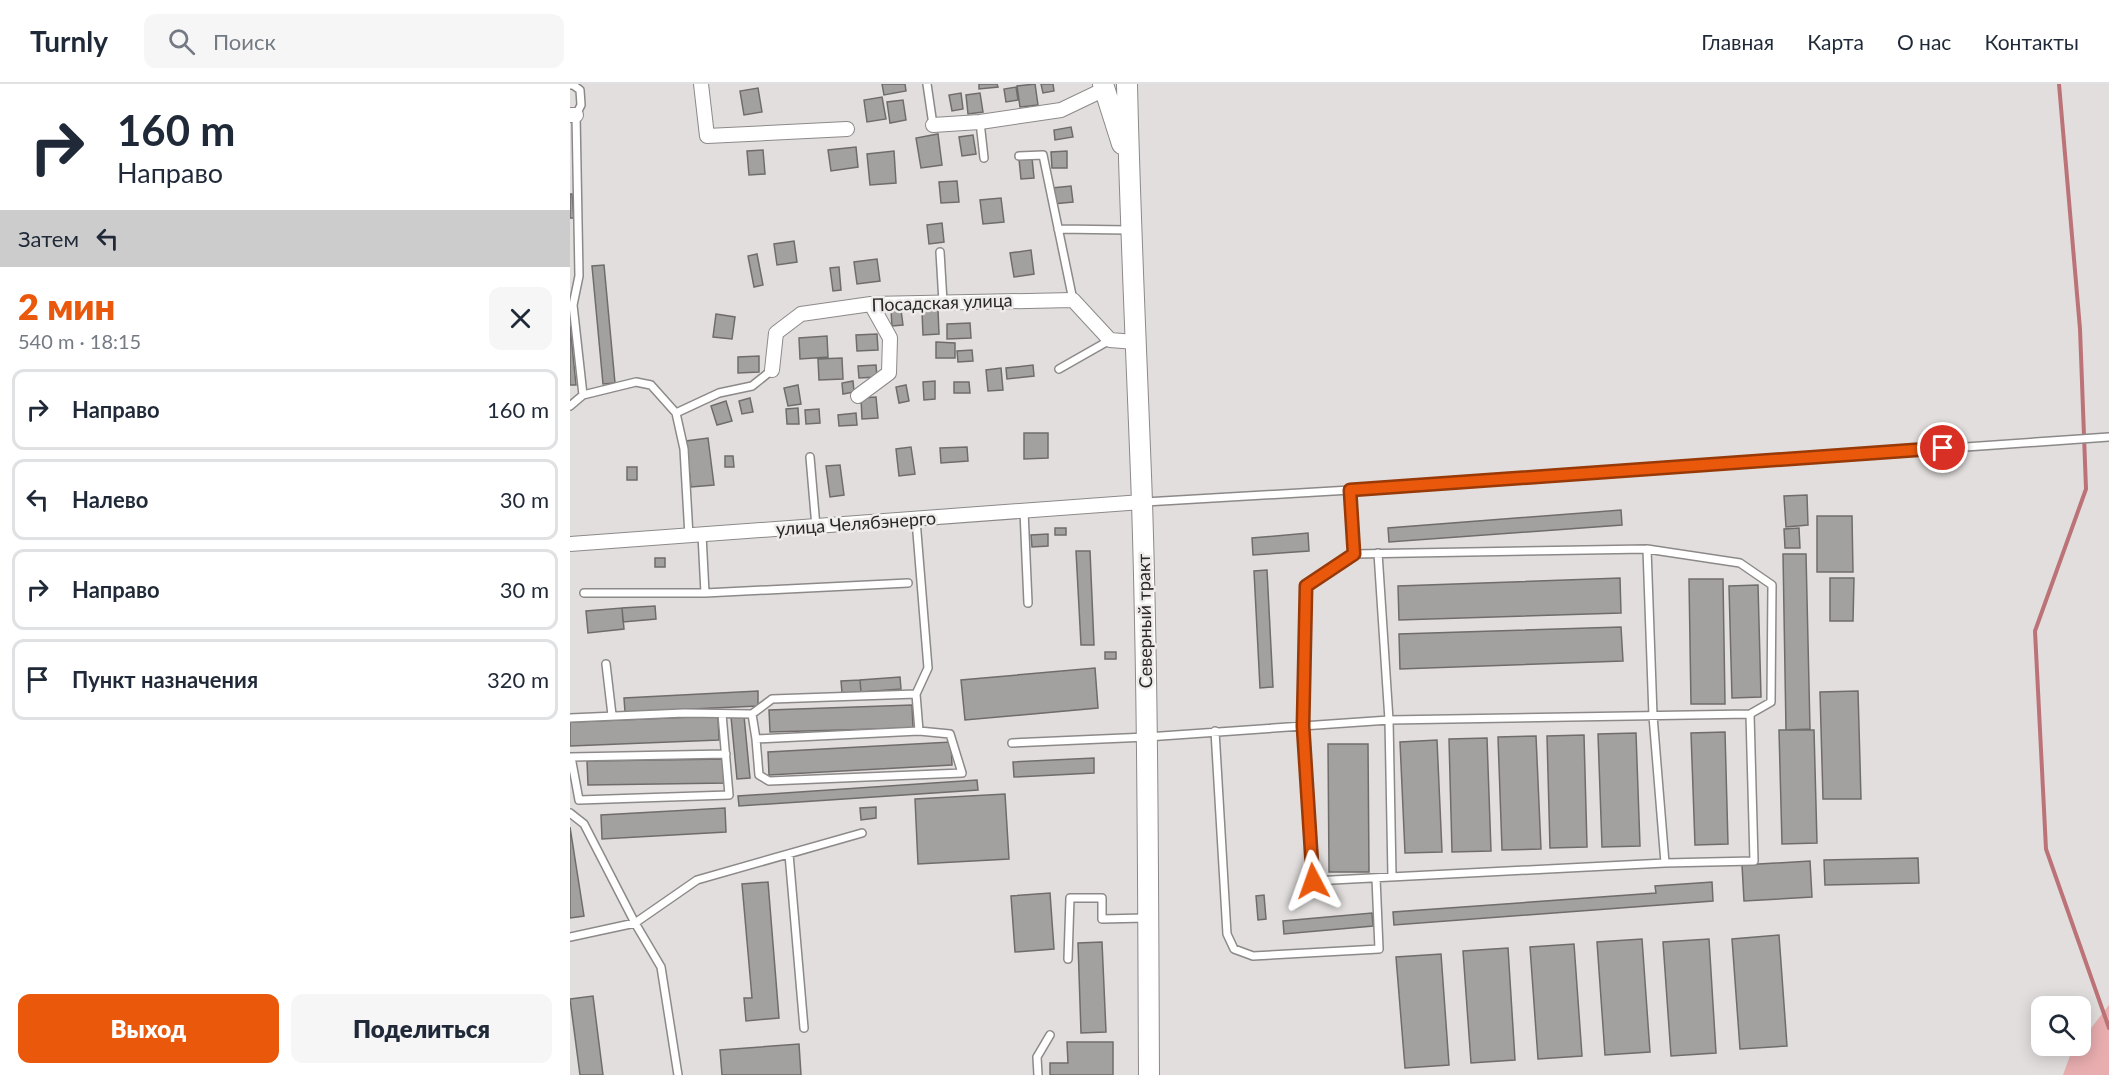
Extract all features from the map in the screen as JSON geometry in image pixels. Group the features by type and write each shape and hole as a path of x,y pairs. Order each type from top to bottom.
{"main road":[{"name":"Северный тракт","path":"1127,84 1142,502 1147,737 1149,1075"},
{"name":"Северный тракт","path":"1104,86 1129,166"}],"street":[{"path":"701,84 707,136 847,129"},
{"path":"933,125 980,122 1061,110 1104,86"},
{"path":"1073,300 1110,340 1135,342"},
{"name":"Посадская улица","path":"772,370 776,333 801,314 871,304 1073,300"},
{"path":"858,396 889,373 890,338 871,304"},
{"name":"улица Челябэнерго","path":"570,544 1142,502"}],"lane":[{"path":"927,84 933,125"},
{"path":"570,85 580,90 582,105 573,115 579,234 579,276 573,305 583,395"},
{"path":"980,122 984,158"},
{"path":"1018,156 1042,155 1073,300"},
{"path":"1058,229 1131,230"},
{"path":"570,235 579,234"},
{"path":"940,252 943,302"},
{"path":"1059,369 1110,340"},
{"path":"676,413 719,393 752,386 772,370"},
{"path":"570,406 583,395 644,382 651,385 676,413 684,449 705,593"},
{"path":"1142,502 1350,490 2109,437"},
{"path":"810,457 816,527"},
{"path":"1350,490 1354,554"},
{"path":"1024,511 1028,603"},
{"path":"916,520 928,668 916,694 919,731"},
{"path":"1012,743 1147,737 1215,731 1303,726 1389,720 1750,714 1771,702 1772,585 1740,563 1647,549 1354,554 1306,586 1303,726 1313,881 1665,863 1754,861 1750,714"},
{"path":"1647,549 1653,716 1665,863"},
{"path":"1378,554 1389,720 1392,876"},
{"path":"584,593 705,593 908,583"},
{"path":"606,664 612,715"},
{"path":"570,718 684,713 752,714 772,699 916,694"},
{"path":"722,714 726,754 729,795 579,800 571,757 726,754"},
{"path":"752,714 759,776 769,781 962,773 950,734 919,731 756,738"},
{"path":"1215,731 1227,934 1234,949 1253,956 1379,949 1376,878"},
{"path":"570,813 584,824 635,923 661,967 678,1075"},
{"path":"570,937 635,923 697,880 862,833"},
{"path":"789,854 804,1028"},
{"path":"1068,959 1070,898 1102,898 1102,919 1148,918"},
{"path":"1038,1075 1037,1057 1050,1035"}],"shaded area":[{"path":"2109,1005 2109,1075 2063,1075 2070,1056 2091,1056 2091,1028"}],"building":[{"path":"882,84 905,84 906,91 884,95"},
{"path":"979,84 997,84 998,87 979,89"},
{"path":"1035,84 1038,105 1020,107 1017,86"},
{"path":"1041,84 1053,84 1054,91 1043,93"},
{"path":"1016,87 1018,100 1006,102 1004,89"},
{"path":"758,88 762,112 744,115 740,91"},
{"path":"961,93 963,109 952,111 949,95"},
{"path":"980,93 983,112 968,114 966,95"},
{"path":"882,97 886,119 867,122 864,100"},
{"path":"903,100 906,120 890,123 887,102"},
{"path":"1071,127 1073,137 1055,140 1054,130"},
{"path":"938,134 942,165 921,168 916,138"},
{"path":"973,135 976,154 962,156 959,137"},
{"path":"856,147 858,167 831,171 828,150"},
{"path":"763,150 765,174 749,175 747,151"},
{"path":"894,151 896,183 870,185 867,154"},
{"path":"1067,151 1067,168 1052,168 1051,152"},
{"path":"1032,158 1034,178 1021,179 1019,159"},
{"path":"957,181 959,202 941,203 939,182"},
{"path":"1071,186 1073,202 1053,204 1052,188"},
{"path":"570,194 572,194 574,218 570,218"},
{"path":"1001,198 1004,222 983,224 980,200"},
{"path":"942,223 944,242 929,244 927,225"},
{"path":"794,241 797,262 777,265 774,244"},
{"path":"1031,250 1034,274 1014,277 1010,253"},
{"path":"757,254 763,285 754,287 748,256"},
{"path":"877,259 880,281 857,284 854,262"},
{"path":"604,265 615,383 603,384 592,266"},
{"path":"839,267 841,290 833,291 830,268"},
{"path":"901,310 903,325 892,326 891,311"},
{"path":"938,310 939,334 923,335 922,311"},
{"path":"716,314 735,317 732,339 713,337"},
{"path":"970,323 971,338 947,339 947,324"},
{"path":"570,325 576,385 570,385"},
{"path":"877,334 878,350 857,351 856,335"},
{"path":"827,336 828,357 800,359 799,338"},
{"path":"936,342 955,343 955,358 936,358"},
{"path":"972,350 973,361 958,362 957,351"},
{"path":"759,356 759,372 738,373 738,357"},
{"path":"842,358 843,379 819,380 818,359"},
{"path":"876,365 877,377 859,378 858,366"},
{"path":"1033,365 1034,376 1007,379 1006,368"},
{"path":"1001,368 1003,390 988,391 986,370"},
{"path":"853,381 854,392 843,394 842,383"},
{"path":"935,381 935,399 924,400 923,382"},
{"path":"954,382 969,382 970,393 954,393"},
{"path":"798,385 801,404 788,406 784,388"},
{"path":"906,385 909,401 899,403 896,387"},
{"path":"876,397 878,418 862,419 861,398"},
{"path":"750,398 753,412 742,414 739,401"},
{"path":"726,401 732,421 717,425 711,406"},
{"path":"798,408 799,424 787,424 786,409"},
{"path":"819,409 820,423 806,424 805,410"},
{"path":"856,413 857,425 839,426 838,415"},
{"path":"1024,433 1048,433 1048,458 1024,459"},
{"path":"708,438 714,485 691,487 686,441"},
{"path":"911,447 915,474 899,476 896,449"},
{"path":"967,447 968,461 941,463 940,448"},
{"path":"725,456 733,456 734,467 725,467"},
{"path":"840,465 844,495 830,497 826,466"},
{"path":"627,467 637,467 637,480 627,480"},
{"path":"1807,495 1808,525 1786,527 1784,496"},
{"path":"1621,510 1622,525 1389,542 1388,528"},
{"path":"1817,516 1852,516 1853,572 1817,572"},
{"path":"1055,528 1066,528 1066,535 1055,535"},
{"path":"1799,528 1800,548 1785,548 1784,529"},
{"path":"1308,533 1309,551 1253,555 1252,538"},
{"path":"1048,534 1048,546 1032,547 1031,535"},
{"path":"1076,551 1090,551 1094,645 1081,645"},
{"path":"1783,554 1806,554 1810,729 1786,730"},
{"path":"655,558 665,558 665,567 655,567"},
{"path":"1267,570 1273,687 1260,688 1254,571"},
{"path":"1620,578 1621,613 1399,620 1398,586"},
{"path":"1830,578 1854,578 1853,621 1830,621"},
{"path":"1689,579 1723,579 1725,704 1691,704"},
{"path":"1758,585 1761,697 1732,698 1729,586"},
{"path":"655,606 656,619 623,622 622,608"},
{"path":"622,608 624,629 588,633 586,611"},
{"path":"1621,627 1623,661 1400,669 1399,634"},
{"path":"1105,652 1116,652 1116,659 1105,659"},
{"path":"1095,668 1098,708 965,720 961,680"},
{"path":"900,677 901,689 861,692 860,680"},
{"path":"860,680 861,692 842,693 841,681"},
{"path":"758,691 758,706 625,712 624,698"},
{"path":"1858,691 1861,799 1823,799 1820,692"},
{"path":"912,705 913,728 770,732 769,710"},
{"path":"718,716 719,740 570,746 570,722"},
{"path":"744,716 750,778 737,779 731,717"},
{"path":"1779,730 1814,730 1817,843 1782,844"},
{"path":"1725,732 1728,844 1695,845 1691,733"},
{"path":"1636,733 1640,846 1602,847 1598,734"},
{"path":"1584,735 1587,847 1550,848 1547,736"},
{"path":"1536,736 1541,849 1502,850 1498,737"},
{"path":"1487,738 1491,851 1452,852 1449,739"},
{"path":"1437,740 1442,852 1405,853 1400,742"},
{"path":"951,742 952,765 769,775 768,752"},
{"path":"1328,744 1368,744 1369,872 1329,872"},
{"path":"1094,758 1094,773 1014,777 1013,762"},
{"path":"727,759 727,783 588,785 587,761"},
{"path":"977,780 978,790 739,806 738,796"},
{"path":"1005,794 1009,859 918,864 915,799"},
{"path":"876,807 876,818 861,820 860,808"},
{"path":"725,808 726,832 602,839 601,815"},
{"path":"570,827 584,916 570,918"},
{"path":"1918,858 1919,883 1825,885 1824,860"},
{"path":"1810,861 1812,897 1744,901 1742,865"},
{"path":"768,882 779,1018 746,1021 744,998 752,998 742,884"},
{"path":"1712,882 1713,901 1394,925 1393,912 1656,893 1655,886"},
{"path":"1050,893 1054,949 1015,952 1011,896"},
{"path":"1264,895 1266,919 1258,920 1256,896"},
{"path":"1372,913 1373,926 1284,934 1283,921"},
{"path":"1779,935 1787,1046 1740,1049 1732,939"},
{"path":"1642,939 1650,1052 1605,1055 1597,942"},
{"path":"1709,939 1716,1053 1671,1056 1663,942"},
{"path":"1102,942 1106,1032 1081,1033 1078,943"},
{"path":"1574,944 1582,1056 1538,1059 1530,947"},
{"path":"1508,948 1515,1060 1471,1063 1463,951"},
{"path":"1441,954 1449,1065 1405,1068 1396,957"},
{"path":"593,996 603,1075 580,1075 570,999"},
{"path":"1067,1042 1113,1042 1113,1075 1050,1075 1050,1063 1068,1063"},
{"path":"799,1044 801,1075 722,1075 720,1050"}],"waterway":[{"path":"2059,84 2080,329 2086,489 2035,631 2046,849 2109,1028"}],"route":[{"path":"1313,881 1303,726 1306,586 1354,554 1350,490 1943,448"}]}
